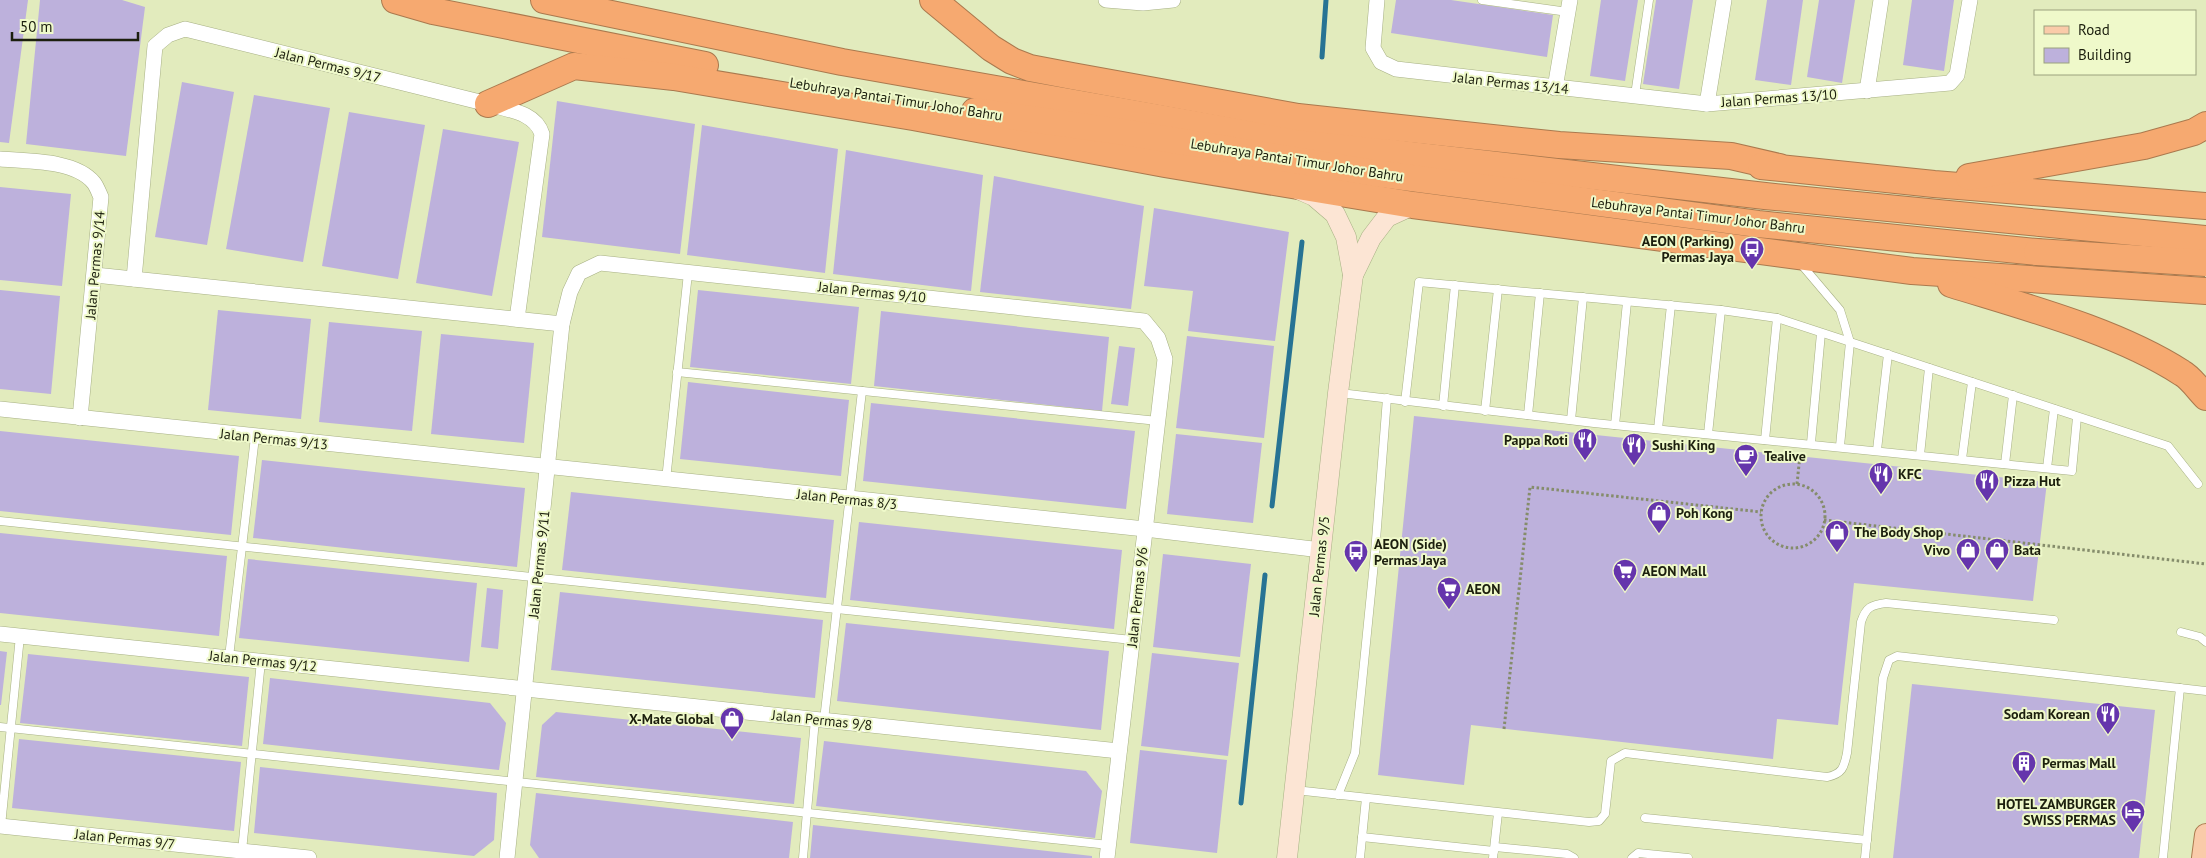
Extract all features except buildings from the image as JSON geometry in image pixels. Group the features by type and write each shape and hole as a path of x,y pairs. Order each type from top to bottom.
{"highway":[{"name":"Lebuhraya Pantai Timur Johor Bahru","path":"395,0 433,11 830,90 1123,132 1374,173 1758,224 2037,252 2206,263"},
{"name":"Lebuhraya Pantai Timur Johor Bahru","path":"544,0 842,62 1262,136 1765,196 2206,238"},
{"path":"933,0 991,48 1012,61 1047,72 1298,117 1560,145 1731,156 1779,167"},
{"path":"433,11 611,56 674,78"},
{"path":"488,104 574,66 674,78 1413,205 1912,271 2206,291"},
{"path":"1934,184 2144,146 2194,132 2206,125"},
{"path":"1410,155 1779,167 1934,184 2206,206"},
{"path":"2170,288 2190,262 2193,250 2193,238 2189,225 2177,204"},
{"path":"1912,271 2058,318 2121,342 2183,373 2206,397"}],"main road":[{"path":"2203,858 2206,835"}],"street":[{"path":"1106,0 1143,3 1173,0"},
{"name":"Jalan Permas 13/14","path":"1377,0 1373,48 1381,62 1396,69 1707,104"},
{"name":"Jalan Permas 13/10","path":"1724,0 1707,104 1945,85 1954,80 1970,0"},
{"path":"1867,92 1882,0"},
{"path":"1555,88 1569,6"},
{"name":"Jalan Permas 9/17","path":"134,279 155,46 168,35 185,29 488,104 530,117 539,124 542,134 517,319"},
{"name":"Jalan Permas 9/14","path":"0,159 51,164 75,169 94,183 101,197 80,418"},
{"name":"Jalan Permas 9/5","path":"1286,184 1314,196 1335,214 1346,237 1353,275 1338,393 1287,858"},
{"name":"Jalan Permas 9/5","path":"1353,275 1371,238 1387,217 1413,205"},
{"name":"Jalan Permas 9/10","path":"579,273 600,263 1144,321 1158,338"},
{"name":"Jalan Permas 9/11","path":"507,858 549,468 562,324 570,292 579,273"},
{"path":"95,275 562,324"},
{"name":"Jalan Permas 9/6","path":"1108,852 1165,359 1158,338"},
{"name":"Jalan Permas 9/13","path":"0,409 549,468"},
{"name":"Jalan Permas 8/3","path":"549,468 1145,529 1321,550"},
{"name":"Jalan Permas 9/12","path":"0,634 525,688"},
{"name":"Jalan Permas 9/8","path":"525,688 1120,751"},
{"name":"Jalan Permas 9/7","path":"0,826 309,858"}],"lane":[{"path":"1482,0 1569,6"},
{"path":"1634,95 1649,0"},
{"path":"1790,254 1810,273 1840,310 1850,342 1840,446"},
{"path":"666,480 688,273"},
{"path":"1405,402 1419,282 1720,310 1777,318 2168,446 2198,484"},
{"path":"1443,406 1455,285"},
{"path":"1485,411 1498,289"},
{"path":"1528,416 1540,293"},
{"path":"1570,420 1583,297"},
{"path":"1615,425 1627,302"},
{"path":"1658,429 1671,306"},
{"path":"1708,434 1720,310"},
{"path":"1765,440 1777,318"},
{"path":"1811,443 1821,333"},
{"path":"1877,450 1888,354"},
{"path":"1920,455 1929,368"},
{"path":"678,372 1158,421"},
{"path":"1962,460 1972,382"},
{"path":"803,858 819,719 837,609 862,391"},
{"path":"1338,393 1528,416 1811,443 2072,471 2077,417"},
{"path":"2006,464 2013,395"},
{"path":"1338,795 1354,753 1375,553 1387,398"},
{"path":"2047,468 2054,409"},
{"path":"229,657 255,437"},
{"path":"0,521 1132,640"},
{"path":"1295,790 1589,822 1599,821 1605,814 1611,761 1625,754 1827,778 1838,775 1844,767 1861,622 1864,612 1871,605 1886,603 2054,620"},
{"path":"2182,632 2200,637 2206,642"},
{"path":"0,826 20,636"},
{"path":"1865,858 1883,678 1890,660 1897,656 2206,691"},
{"path":"242,851 261,661"},
{"path":"2163,858 2180,688"},
{"path":"0,727 807,813 1108,852"},
{"path":"1360,858 1366,798"},
{"path":"1494,852 1498,812"},
{"path":"1645,818 1867,840"},
{"path":"1362,837 1494,852 1535,855 1567,854 1574,858"},
{"path":"1632,858 1638,853 1688,858"}],"path":[{"path":"1796,484 1800,450"},
{"path":"1796,484 1806,486 1820,498 1824,506 1824,520 1820,532 1814,539 1807,544 1789,547 1780,545 1766,533 1762,525 1761,512 1765,499 1771,492 1779,487 1796,484"},
{"path":"1504,729 1530,487 1761,512"},
{"path":"1824,520 2206,564"}],"waterway":[{"path":"1322,57 1326,0"},
{"path":"1272,506 1302,242"},
{"path":"1241,803 1265,575"}],"place":[{"name":"AEON (Parking) Permas Jaya","path":"1752,270"},
{"name":"Pappa Roti","path":"1585,461"},
{"name":"Sushi King","path":"1634,466"},
{"name":"Tealive","path":"1746,477"},
{"name":"KFC","path":"1881,495"},
{"name":"Pizza Hut","path":"1987,502"},
{"name":"Poh Kong","path":"1659,534"},
{"name":"The Body Shop","path":"1837,553"},
{"name":"Vivo","path":"1968,571"},
{"name":"Bata","path":"1997,571"},
{"name":"AEON (Side) Permas Jaya","path":"1356,573"},
{"name":"AEON Mall","path":"1625,592"},
{"name":"AEON","path":"1449,610"},
{"name":"Sodam Korean","path":"2108,735"},
{"name":"X-Mate Global","path":"732,740"},
{"name":"Permas Mall","path":"2024,784"},
{"name":"HOTEL ZAMBURGER SWISS PERMAS","path":"2133,833"}]}
